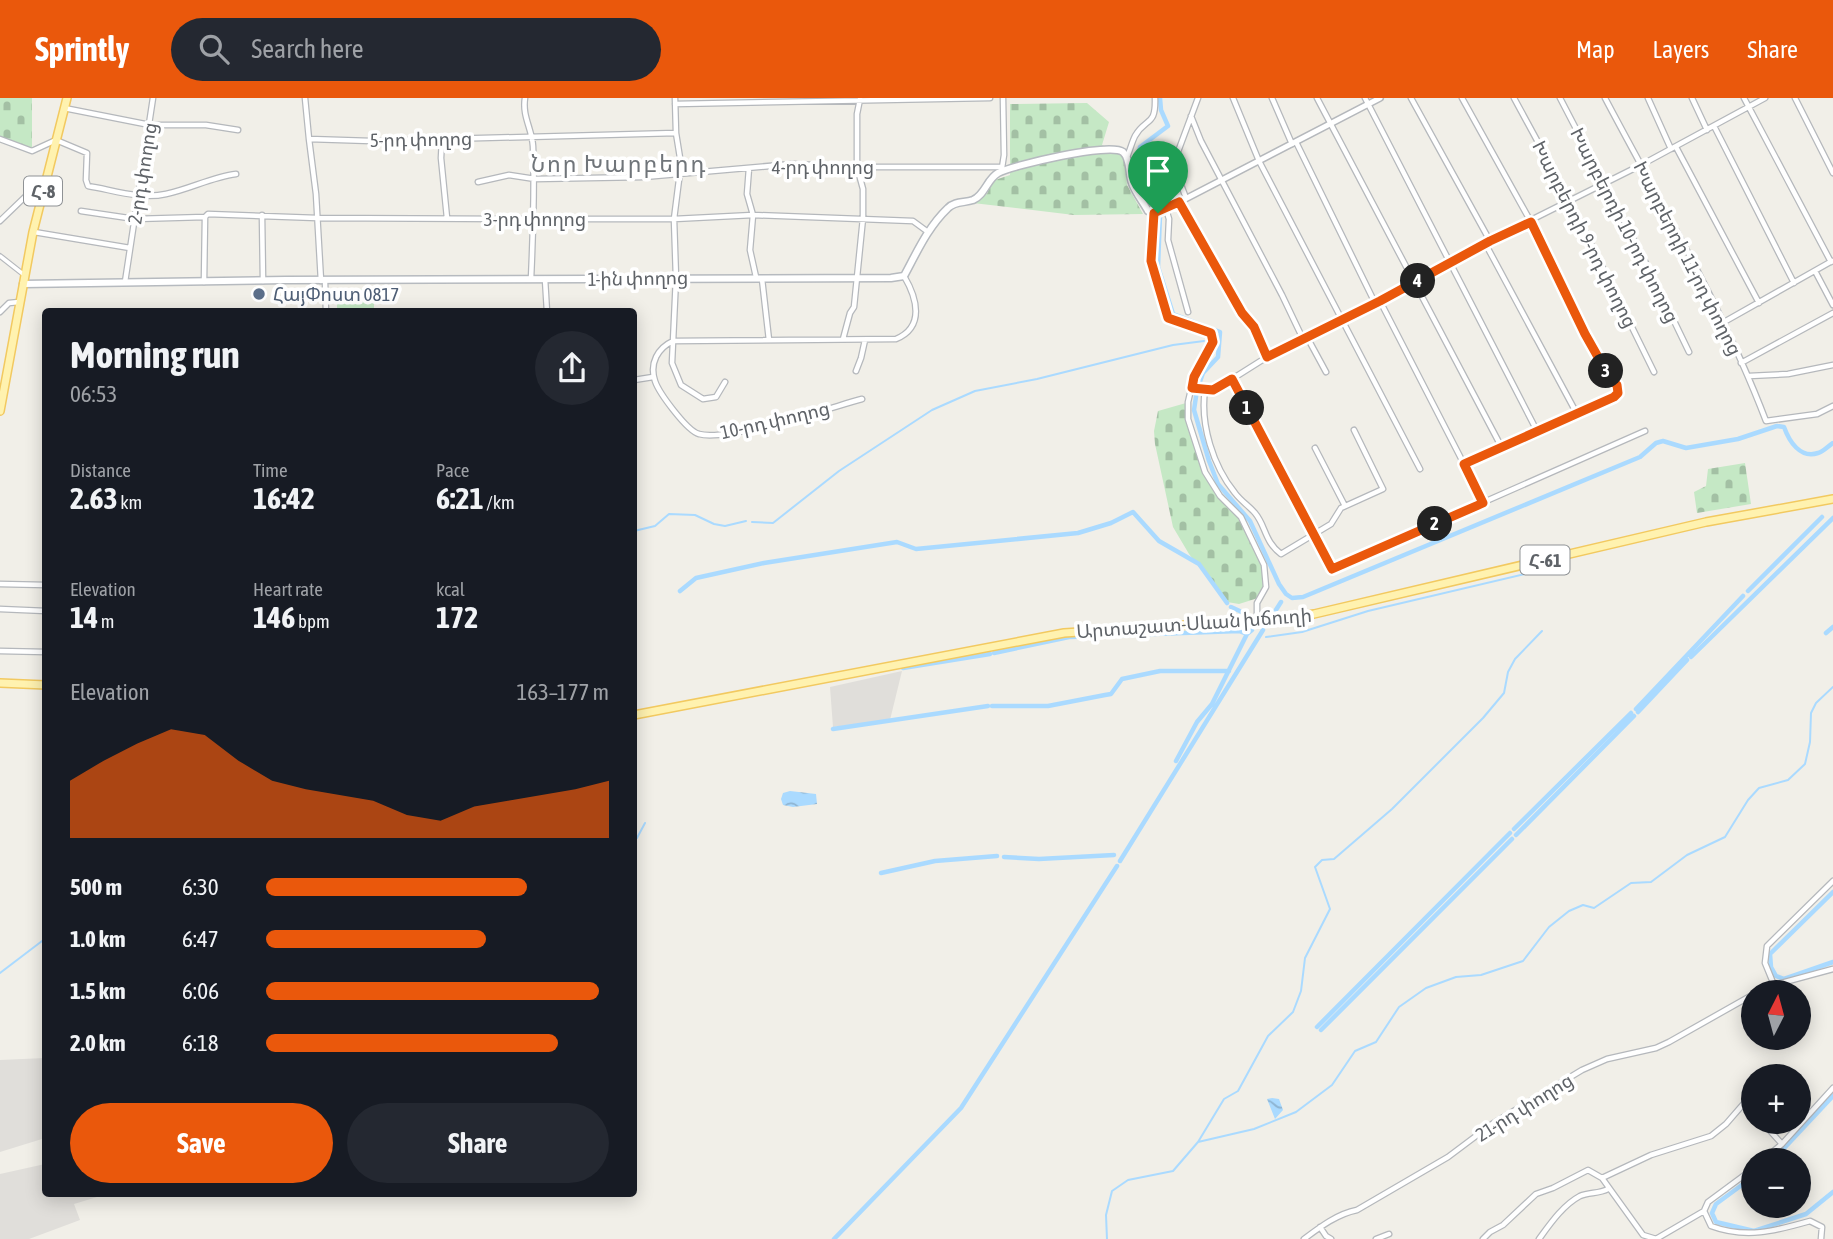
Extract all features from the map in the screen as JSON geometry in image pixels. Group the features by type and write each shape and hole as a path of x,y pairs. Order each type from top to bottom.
{"main road":[{"name":"Հ-8","path":"0,411 33,232 67,98"},
{"path":"904,275 928,232 951,205 974,200 1001,170 1054,156 1119,150 1127,157 1131,182 1148,211 1160,212"},
{"name":"1-ին փողոց","path":"23,284 891,278 904,275"},
{"name":"Արտաշատ-Սևան խճուղի","path":"637,714 1064,633 1257,621 1314,614 1706,522 1833,499"},
{"path":"0,683 42,685"}],"street":[{"name":"2-րդ փողոց","path":"125,282 153,98"},
{"path":"305,98 326,308"},
{"path":"525,98 524,113 533,136 535,179 531,279"},
{"path":"724,382 716,397 703,399 681,385 672,363 676,278 674,219 681,155 676,133 675,101 990,98"},
{"path":"1001,170 1003,98"},
{"path":"1127,157 1136,134 1152,120 1155,98"},
{"path":"1186,198 1175,169 1176,157 1198,98"},
{"path":"1233,98 1259,161 1420,469"},
{"path":"1272,98 1483,503"},
{"path":"1317,98 1502,448"},
{"path":"1160,212 1294,143 1366,101 1380,98"},
{"path":"1411,98 1577,414"},
{"path":"1462,98 1531,222 1585,334 1611,380 1617,385 1618,393 1464,464"},
{"name":"Խարբերդի 9-րդ փողոց","path":"1514,98 1570,201 1654,372"},
{"name":"Խարբերդի 10-րդ փողոց","path":"1560,98 1689,352"},
{"name":"Խարբերդի 11-րդ փողոց","path":"1605,98 1724,322 1766,421 1817,414 1833,406"},
{"path":"1648,98 1759,303"},
{"path":"1692,98 1707,130"},
{"path":"1724,322 1832,262 1744,98"},
{"path":"1192,388 1213,390 1267,357 1378,302 1765,98"},
{"path":"1795,98 1833,173"},
{"path":"843,339 854,307 863,218 863,189 858,167 857,114 860,99"},
{"path":"1366,101 1537,431"},
{"path":"64,108 150,125 206,125 238,130"},
{"path":"1191,116 1200,141 1305,338 1326,372"},
{"path":"1714,126 1794,283"},
{"name":"5-րդ փողոց","path":"309,139 371,141 676,133"},
{"path":"0,139 32,150 56,140 87,153 86,180 89,186 139,195 166,194 236,174"},
{"path":"442,139 441,158 447,218"},
{"name":"4-րդ փողոց","path":"478,182 509,175 535,179 679,174 792,164 1001,170"},
{"path":"750,168 747,194 753,215 750,250 759,277 769,341"},
{"path":"0,220 28,194 44,190"},
{"path":"1179,202 1242,313 1254,327 1267,357"},
{"name":"3-րդ փողոց","path":"81,211 135,219 205,217 208,214 317,218 533,219 674,219 753,215 913,221 928,232"},
{"path":"1160,212 1169,219 1168,240 1188,312"},
{"path":"1160,212 1151,261 1168,318 1211,333 1213,342 1194,377 1188,402 1188,419 1205,472 1220,496 1241,517 1264,565 1266,587 1257,603 1257,621"},
{"path":"262,215 263,281"},
{"path":"204,282 205,217"},
{"name":"2-րդ փողոց","path":"33,232 130,248"},
{"path":"0,256 25,275"},
{"path":"1815,271 1833,305"},
{"path":"637,380 653,377 658,351 673,341 864,340 896,339 907,335 914,325 915,303 904,275"},
{"path":"545,279 547,308"},
{"path":"0,312 9,303 19,302"},
{"path":"1741,363 1833,313"},
{"path":"856,371 864,340"},
{"path":"1749,376 1788,374 1831,364"},
{"name":"10-րդ փողոց","path":"653,377 658,388 688,428 706,435 760,427 862,398"},
{"path":"1232,379 1332,569 1646,431"},
{"path":"1205,390 1205,424 1219,464 1234,492 1257,515 1272,547 1281,554 1331,524 1341,508 1383,489 1354,430"},
{"path":"1315,448 1345,506"},
{"path":"0,584 42,585"},
{"path":"0,609 42,611"},
{"path":"0,651 42,652"},
{"path":"1771,980 1765,962 1767,946 1833,881"},
{"name":"21-րդ փողոց","path":"1793,980 1833,970"},
{"name":"21-րդ փողոց","path":"1304,1239 1346,1212 1357,1210 1448,1157 1492,1124 1582,1070 1607,1059 1656,1048 1741,1001"},
{"path":"1777,1148 1833,1088"},
{"path":"1602,1178 1651,1155 1711,1136 1741,1107"},
{"path":"1773,1134 1782,1144"},
{"path":"1483,1239 1503,1225 1536,1194 1588,1170 1602,1178 1643,1235 1656,1239 1704,1211 1708,1202 1741,1178"},
{"path":"1539,1239 1572,1201 1580,1196 1608,1189"},
{"path":"1704,1211 1711,1226 1737,1235 1754,1237 1810,1221 1822,1227 1821,1239"},
{"path":"1320,1227 1331,1239"},
{"path":"1376,1239 1389,1234"},
{"path":"1636,1239 1643,1235"}],"shaded area":[{"path":"902,671 890,720 833,727 830,687"},
{"path":"42,1058 42,1139 0,1152 0,1060"},
{"path":"42,1165 42,1197 97,1197 74,1204 80,1220 29,1239 0,1239 0,1174"}],"green space":[{"path":"0,98 32,98 32,149 0,138"},
{"path":"1087,103 1109,122 1102,145 1124,153 1127,185 1143,214 1074,215 973,203 987,194 992,181 1010,175 1010,104"},
{"path":"337,289 374,289 374,308 337,308"},
{"path":"1186,403 1202,465 1218,496 1241,516 1259,556 1266,584 1258,598 1239,604 1227,602 1189,554 1173,527 1154,431 1158,411"},
{"path":"1745,463 1751,504 1697,513 1694,492 1706,486 1708,469"}],"water":[{"path":"790,791 816,794 817,804 793,807 783,805 783,793"},
{"path":"1267,1099 1279,1099 1283,1110 1275,1119"}],"waterway":[{"path":"1160,98 1161,110 1168,126 1140,147 1137,162 1138,179 1157,204 1160,215 1158,267 1173,314 1220,332 1218,357 1203,373 1194,410 1218,484 1250,521 1279,584 1292,598 1303,597 1640,457 1656,443 1663,441 1686,448 1738,439 1777,426 1784,427 1796,448 1806,453 1820,452 1833,443"},
{"path":"752,522 773,523 839,471 932,410 975,391 1037,379 1173,345 1204,341"},
{"path":"680,591 696,578 764,563 897,542 916,549 1078,533 1111,523 1133,512 1159,541 1199,564 1227,603"},
{"path":"637,530 655,526 669,514 695,515 725,526 746,521"},
{"path":"1748,591 1822,517"},
{"path":"1691,657 1833,518"},
{"path":"1266,637 1302,632 1368,611 1542,570"},
{"path":"1636,709 1743,596"},
{"path":"1274,613 1281,602"},
{"path":"1231,607 1244,613"},
{"path":"1826,633 1833,627"},
{"path":"1176,761 1197,722 1212,704 1247,634 1252,630"},
{"path":"1120,861 1263,630"},
{"path":"994,653 1069,637 1239,631 1247,634"},
{"path":"1107,1239 1106,1215 1112,1191 1128,1180 1173,1171 1198,1142 1224,1099 1238,1091 1268,1036 1293,1012 1301,991 1305,958 1330,909 1315,867 1322,860 1334,859 1392,809 1483,718 1504,693 1508,672 1515,659 1542,631"},
{"path":"903,668 990,654"},
{"path":"1638,712 1687,660"},
{"path":"992,706 1048,706 1111,694 1122,679 1160,671 1229,671"},
{"path":"1198,1142 1254,1129 1296,1112 1332,1085 1355,1051 1376,1042 1399,1007 1426,988 1456,977 1481,975 1523,961 1549,927 1569,911 1583,905 1594,908 1631,883 1651,882 1687,855 1725,837 1748,800 1759,788 1788,780 1805,764 1810,742 1811,713 1816,703 1833,687"},
{"path":"833,729 988,706"},
{"path":"1514,829 1631,713"},
{"path":"1516,835 1634,716"},
{"path":"637,838 645,823"},
{"path":"1317,1027 1510,833"},
{"path":"1321,1030 1512,839"},
{"path":"1004,857 1039,859 1114,855"},
{"path":"881,873 935,861 997,856"},
{"path":"834,1239 961,1108 1117,866"},
{"path":"1833,892 1770,954 1771,967 1776,976 1784,979 1833,962"},
{"path":"0,973 42,941"},
{"path":"1784,1148 1833,1096"},
{"path":"1741,1186 1716,1204 1712,1213 1716,1222 1754,1231 1794,1218"},
{"path":"1811,1210 1833,1192"}],"place":[{"name":"ՀայՓոստ 0817","path":"259,294"}],"district":[{"name":"Նոր Խարբերդ","path":"619,164"}],"route":[{"path":"1179,202 1242,313 1254,327 1267,357 1531,222 1585,334 1611,380 1617,385 1618,393 1464,464 1483,503 1332,569 1232,379 1213,390 1192,388 1194,377 1213,342 1211,333 1168,318 1151,261 1154,213 1158,213 1179,202"}]}
